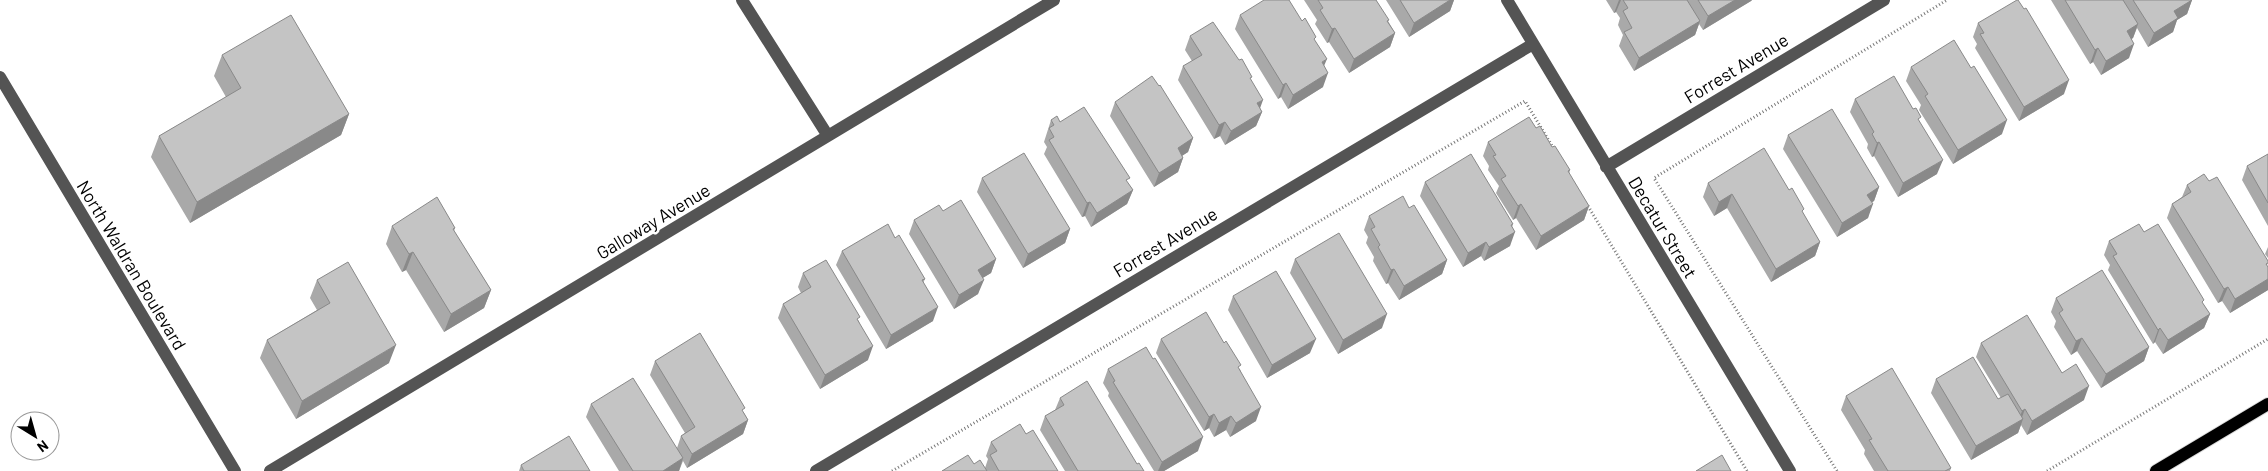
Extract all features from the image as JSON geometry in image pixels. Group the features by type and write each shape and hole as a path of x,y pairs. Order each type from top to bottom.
{"main road":[{"path":"2156,471 2268,404"}],"street":[{"path":"742,0 828,136"},
{"name":"Galloway Avenue","path":"270,471 1054,0"},
{"name":"Decatur Street","path":"1507,0 1790,471"},
{"name":"Forrest Avenue","path":"1606,167 1884,0"},
{"name":"Forrest Avenue","path":"816,471 1533,44"},
{"name":"North Waldran Boulevard","path":"0,77 235,471"}],"path":[{"path":"1837,471 1654,178 1947,0"},
{"path":"892,471 1525,101 1555,151"},
{"path":"1585,202 1747,471"},
{"path":"2047,471 2268,339"}],"building":[{"path":"1264,0 1289,0 1302,21 1305,18 1316,37 1314,39 1327,59 1322,62 1328,73 1293,95 1286,83 1283,85 1240,15"},
{"path":"1318,0 1376,0 1395,33 1354,59 1335,28 1332,29 1320,10 1323,8"},
{"path":"1400,0 1450,0 1414,23"},
{"path":"1623,0 1687,0 1700,21 1639,58 1624,32 1632,28 1623,11 1628,8"},
{"path":"1698,0 1735,0 1708,16"},
{"path":"2017,0 2024,9 2026,8 2069,80 2024,107 1980,34 1984,33 1978,23"},
{"path":"2065,0 2123,0 2138,24 2127,31 2134,44 2106,61 2098,48 2095,50"},
{"path":"2133,0 2192,0 2174,11 2178,18 2154,33"},
{"path":"291,15 349,114 197,202 159,136 241,88 222,55"},
{"path":"1213,22 1239,60 1242,59 1252,77 1250,78 1263,100 1257,103 1262,112 1231,131 1225,122 1219,125 1183,66 1202,55 1190,36"},
{"path":"1954,40 1971,68 1974,66 2007,120 1958,150 1925,96 1928,94 1911,67"},
{"path":"1152,76 1160,85 1193,138 1178,148 1183,158 1159,173 1115,102"},
{"path":"1894,76 1913,109 1916,108 1921,117 1918,119 1943,160 1903,183 1879,142 1877,143 1872,134 1874,132 1855,99"},
{"path":"1084,107 1130,178 1126,180 1133,190 1097,213 1090,202 1087,203 1049,140 1054,137 1049,128 1054,125 1051,120 1057,116 1060,122"},
{"path":"1832,109 1879,187 1867,195 1873,204 1842,223 1788,135"},
{"path":"1529,117 1536,128 1540,126 1552,147 1555,146 1589,206 1541,236 1521,204 1518,206 1501,179 1506,176 1493,156 1496,155 1488,142"},
{"path":"1764,148 1789,190 1792,188 1804,209 1802,211 1820,242 1776,269 1732,194 1719,202 1708,183"},
{"path":"1024,153 1070,229 1028,254 982,178"},
{"path":"1471,154 1513,224 1511,225 1515,232 1489,247 1486,242 1468,253 1425,182"},
{"path":"2268,154 2268,203 2247,166"},
{"path":"2204,174 2209,181 2217,177 2268,261 2266,264 2268,267 2268,279 2235,299 2228,287 2224,289 2172,204 2191,192 2187,185"},
{"path":"1403,196 1409,208 1414,205 1447,260 1404,286 1394,269 1391,270 1378,247 1380,245 1371,229 1375,227 1369,216"},
{"path":"437,197 455,228 453,229 491,290 451,314 413,252 409,254 392,226"},
{"path":"961,200 996,259 978,270 984,280 959,295 914,220 939,205 943,211"},
{"path":"888,224 895,238 899,235 925,279 922,280 938,307 891,335 842,251"},
{"path":"2139,224 2144,232 2158,224 2204,300 2202,302 2210,314 2168,340 2160,328 2158,330 2113,256 2117,254 2109,241"},
{"path":"1339,233 1387,314 1343,340 1295,259"},
{"path":"826,260 860,317 857,319 873,346 825,375 783,304 811,287 803,273"},
{"path":"348,262 396,345 302,401 267,340 330,303 317,280"},
{"path":"2102,270 2149,347 2106,374 2082,338 2076,341 2059,313 2063,310 2056,298"},
{"path":"1276,271 1316,339 1272,365 1233,296"},
{"path":"1206,312 1224,343 1226,341 1241,365 1238,367 1261,407 1236,423 1231,416 1219,423 1214,414 1209,417 1161,339"},
{"path":"2027,315 2062,373 2076,364 2089,386 2032,421 2025,409 2022,411 1981,343"},
{"path":"700,333 745,408 742,410 748,420 692,454 681,436 695,427 655,361"},
{"path":"1146,347 1153,359 1155,358 1203,437 1162,462 1113,382 1115,381 1108,369"},
{"path":"1973,357 1998,399 2008,394 2023,419 1976,446 1936,379"},
{"path":"1892,368 1951,468 1945,471 1888,471 1869,440 1872,439 1846,396"},
{"path":"633,378 683,458 663,471 633,471 591,404"},
{"path":"1087,381 1137,464 1139,463 1144,471 1078,471 1045,416 1064,405 1060,398"},
{"path":"1020,424 1026,434 1033,430 1058,471 999,471 990,455 997,451 991,442"},
{"path":"569,436 590,471 524,471 521,465"},
{"path":"968,455 974,464 980,460 987,471 942,471"},
{"path":"1722,455 1731,471 1696,471"}]}
